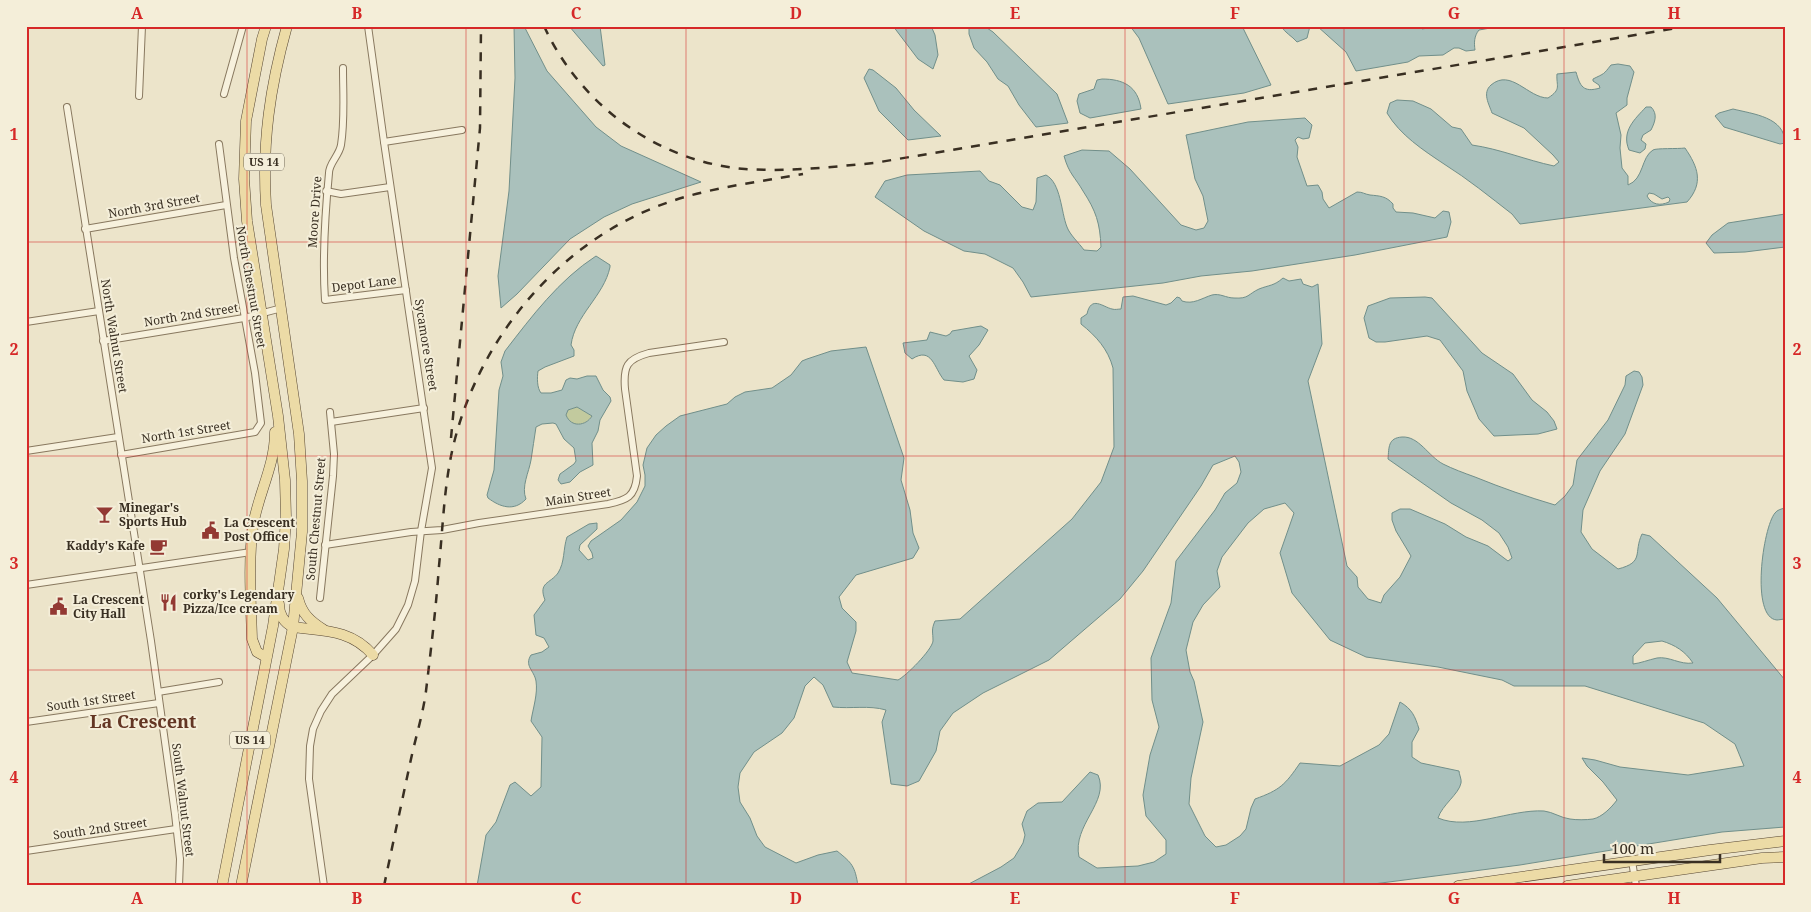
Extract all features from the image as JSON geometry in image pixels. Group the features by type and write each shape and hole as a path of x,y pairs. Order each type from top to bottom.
{"main road":[{"name":"US 14","path":"222,886 278,594 284,549 286,507 283,458 247,221 244,179 246,121 266,26"},
{"name":"US 14","path":"241,886 293,626 302,532 301,459 282,308 266,205 265,155 271,91 287,26"},
{"path":"266,656 257,652 252,639 251,552 253,524 273,455 275,439 273,387"},
{"path":"278,594 281,615 284,620 293,626 341,634 359,641 373,655"},
{"path":"297,594 304,614 308,619 325,630"},
{"path":"1458,886 1785,841"},
{"path":"1567,886 1635,881 1762,858 1785,857"}],"street":[{"path":"139,96 142,26"},
{"path":"224,94 243,26"},
{"name":"Sycamore Street","path":"368,26 432,468 421,531 415,581 408,605 396,629 373,655"},
{"name":"Moore Drive","path":"325,300 323,233 326,191 329,182 328,172 340,148 342,135 342,68"},
{"name":"North Walnut Street","path":"67,107 140,569"},
{"path":"384,142 462,130"},
{"name":"North Chestnut Street","path":"219,144 226,205 255,373 261,423 255,432"},
{"path":"326,191 341,194 390,187"},
{"name":"North 3rd Street","path":"85,229 226,205"},
{"name":"Depot Lane","path":"325,300 406,290"},
{"name":"North 2nd Street","path":"103,341 244,318 282,308"},
{"path":"26,322 99,311"},
{"name":"Main Street","path":"326,545 421,531 442,530 608,504 626,499 631,496 636,476 624,382 625,368 630,361 649,353 724,342"},
{"path":"331,422 424,408"},
{"name":"South Chestnut Street","path":"320,598 333,469 330,412"},
{"name":"North 1st Street","path":"121,454 255,432"},
{"path":"26,451 118,437"},
{"path":"26,585 251,552"},
{"name":"South Walnut Street","path":"140,569 176,829 180,864 179,886"},
{"path":"324,886 309,779 310,746 313,728 332,694 373,655"},
{"path":"158,692 219,682"},
{"name":"South 1st Street","path":"26,722 159,703"},
{"name":"South 2nd Street","path":"26,851 176,829"},
{"path":"1632,861 1635,881"}],"green space":[{"path":"577,407 592,416 582,424 571,422 566,415 568,410"}],"water":[{"path":"514,26 524,26 547,71 596,127 621,146 701,182 632,204 604,217 570,239 501,308 498,276 509,191 515,78"},
{"path":"569,26 600,26 605,65 603,66"},
{"path":"893,26 931,26 935,35 938,55 933,69 918,59"},
{"path":"969,26 984,26 993,32 1057,94 1068,123 1036,127 1019,105 1008,86 998,79 987,62 974,48 969,34"},
{"path":"1130,26 1242,26 1271,85 1244,93 1168,104 1139,38"},
{"path":"1281,26 1310,26 1307,38 1297,42"},
{"path":"1317,26 1419,26 1422,29 1440,26 1502,26 1479,30 1475,40 1475,50 1466,51 1454,48 1443,55 1419,56 1408,62 1356,71 1346,52"},
{"path":"1611,65 1630,66 1634,72 1627,105 1616,113 1621,135 1622,168 1628,176 1628,185 1637,178 1646,158 1653,150 1685,148 1696,168 1697,175 1696,188 1687,202 1520,224 1512,214 1462,176 1412,142 1387,113 1390,103 1397,100 1413,101 1431,109 1452,127 1461,129 1472,145 1554,166 1559,162 1524,128 1492,113 1487,99 1488,88 1498,81 1506,80 1520,85 1533,94 1548,98 1557,90 1557,74 1576,72 1581,85 1590,90 1600,88 1593,79 1604,74","holes":["1649,193 1662,199 1668,197 1670,199 1669,202 1662,204 1654,203 1647,196"]},
{"path":"869,69 896,88 914,110 941,136 908,140 879,111 864,78"},
{"path":"1097,80 1117,80 1128,85 1137,95 1141,109 1090,118 1080,113 1077,101 1079,94 1094,89"},
{"path":"1646,107 1651,107 1655,112 1655,118 1651,130 1643,135 1641,140 1646,144 1645,149 1640,153 1629,150 1627,137 1630,126"},
{"path":"1733,109 1758,115 1774,122 1784,134 1785,143 1780,144 1724,127 1715,116"},
{"path":"1305,118 1312,125 1309,138 1303,139 1298,137 1295,140 1298,147 1297,157 1307,186 1318,185 1323,199 1329,208 1357,192 1361,192 1385,198 1393,204 1396,212 1413,213 1435,218 1443,211 1449,212 1451,222 1447,237 1355,255 1252,271 1201,276 1163,283 1031,297 1013,268 985,254 964,251 924,231 875,197 885,181 907,175 980,171 989,181 1000,185 1022,207 1033,210 1036,202 1037,178 1046,175 1055,184 1058,191 1065,221 1070,233 1084,250 1097,251 1101,247 1100,231 1094,211 1070,171 1064,156 1082,150 1109,151 1130,169 1181,225 1196,230 1204,228 1208,221 1203,196 1195,179 1186,135 1248,122"},
{"path":"1785,214 1785,247 1745,252 1714,253 1706,243 1712,235 1728,223"},
{"path":"596,256 610,265 610,267 602,287 578,324 571,345 574,350 574,356 538,371 537,380 541,393 551,393 562,390 566,380 570,378 577,379 596,376 603,390 610,397 611,401 600,420 598,431 592,443 593,465 580,472 570,482 561,484 558,480 560,474 576,461 574,448 564,439 556,424 542,424 536,427 524,490 526,499 517,506 502,506 488,498 487,495 494,470 499,390 503,376 501,362 505,351 536,312 558,287","holes":["577,407 592,416 582,424 575,424 566,415 568,410"]},
{"path":"1283,278 1289,281 1301,279 1303,284 1312,287 1318,284 1322,344 1308,381 1347,566 1357,577 1358,587 1368,599 1381,603 1384,595 1400,577 1411,556 1396,531 1392,520 1392,513 1400,509 1410,509 1445,524 1466,537 1488,546 1508,561 1512,558 1508,547 1499,533 1482,520 1451,503 1388,459 1389,447 1394,439 1402,437 1413,440 1447,466 1505,489 1555,505 1573,485 1577,460 1608,420 1625,385 1626,376 1634,371 1639,372 1643,385 1625,434 1600,471 1583,510 1581,532 1592,549 1618,569 1635,560 1642,534 1650,536 1717,598 1785,680 1785,827 1722,832 1520,865 1358,886 965,886 1014,858 1023,843 1025,835 1022,824 1027,811 1038,803 1062,802 1090,772 1098,775 1099,795 1081,834 1078,845 1079,857 1097,868 1138,866 1154,862 1166,854 1166,840 1146,816 1143,795 1150,755 1159,727 1152,700 1151,658 1171,603 1176,561 1215,510 1225,493 1237,483 1241,472 1239,462 1235,456 1213,465 1201,486 1143,571 1120,599 1049,660 983,693 953,713 940,731 936,751 919,781 907,786 891,784 882,722 886,710 833,707 823,685 814,677 805,686 794,718 782,733 754,752 740,773 738,787 740,802 750,818 757,836 765,847 796,863 837,851 852,866 856,874 858,886 477,886 486,835 496,822 510,785 515,782 531,796 541,787 542,737 531,721 536,696 536,681 530,668 529,659 531,655 542,652 549,647 544,638 536,635 534,615 545,600 543,594 544,586 555,577 560,569 567,537 589,524 597,523 597,529 580,545 579,550 588,560 593,558 588,546 591,541 621,520 637,502 645,486 643,465 647,448 656,435 666,426 680,416 727,404 745,392 772,388 791,375 802,361 807,359 831,351 866,347 904,458 901,480 910,510 913,533 919,548 913,558 856,575 839,597 842,608 856,622 856,631 847,662 852,673 898,680 918,662 932,645 935,621 960,619 1072,519 1101,482 1114,447 1113,368 1101,343 1081,324 1081,318 1087,314 1091,305 1098,304 1113,309 1121,309 1123,297 1133,296 1166,305 1177,297 1186,302 1197,301 1215,295 1243,298","holes":["1285,503 1294,513 1280,553 1292,593 1330,640 1366,657 1438,667 1502,680 1514,686 1585,686 1704,723 1735,744 1744,766 1688,775 1620,767 1582,758 1617,800 1606,812 1596,818 1587,820 1572,819 1544,811 1531,811 1476,821 1450,821 1438,818 1460,787 1459,771 1421,763 1412,757 1412,742 1419,729 1412,713 1400,702 1389,734 1379,745 1340,766 1300,763 1281,786 1255,799 1246,829 1240,836 1226,845 1216,847 1205,836 1189,804 1191,778 1203,722 1186,650 1193,622 1203,605 1220,587 1217,571 1222,557 1248,523 1264,509","1662,641 1679,649 1693,663 1657,658 1633,664 1633,656 1645,643"]},
{"path":"1390,298 1432,298 1482,353 1513,374 1532,400 1547,412 1557,429 1538,434 1494,436 1479,419 1467,391 1463,371 1440,340 1427,336 1376,342 1369,338 1364,318 1368,306"},
{"path":"981,326 988,330 979,345 969,356 977,370 974,379 963,382 944,380 932,360 928,357 924,355 912,359 905,353 903,343 927,340 930,332 946,336 952,331"},
{"path":"1785,508 1785,619 1777,620 1769,615 1764,604 1761,589 1761,571 1766,535 1776,512"}],"railway":[{"path":"451,438 480,128 481,26"},
{"path":"544,26 559,55 578,81 600,104 625,124 653,142 682,155 713,164 745,169 777,170 874,163 1689,26"},
{"path":"384,886 425,700 450,462 465,406 483,367 505,330 531,296 562,265 595,239 632,217 672,201 720,188 803,174"}],"place":[{"name":"Minegar's Sports Hub","path":"105,515"},
{"name":"La Crescent Post Office","path":"210,530"},
{"name":"Kaddy's Kafe","path":"159,546"},
{"name":"corky's Legendary Pizza/Ice cream","path":"169,602"},
{"name":"La Crescent City Hall","path":"59,607"}],"district":[{"name":"La Crescent","path":"143,722"}]}
